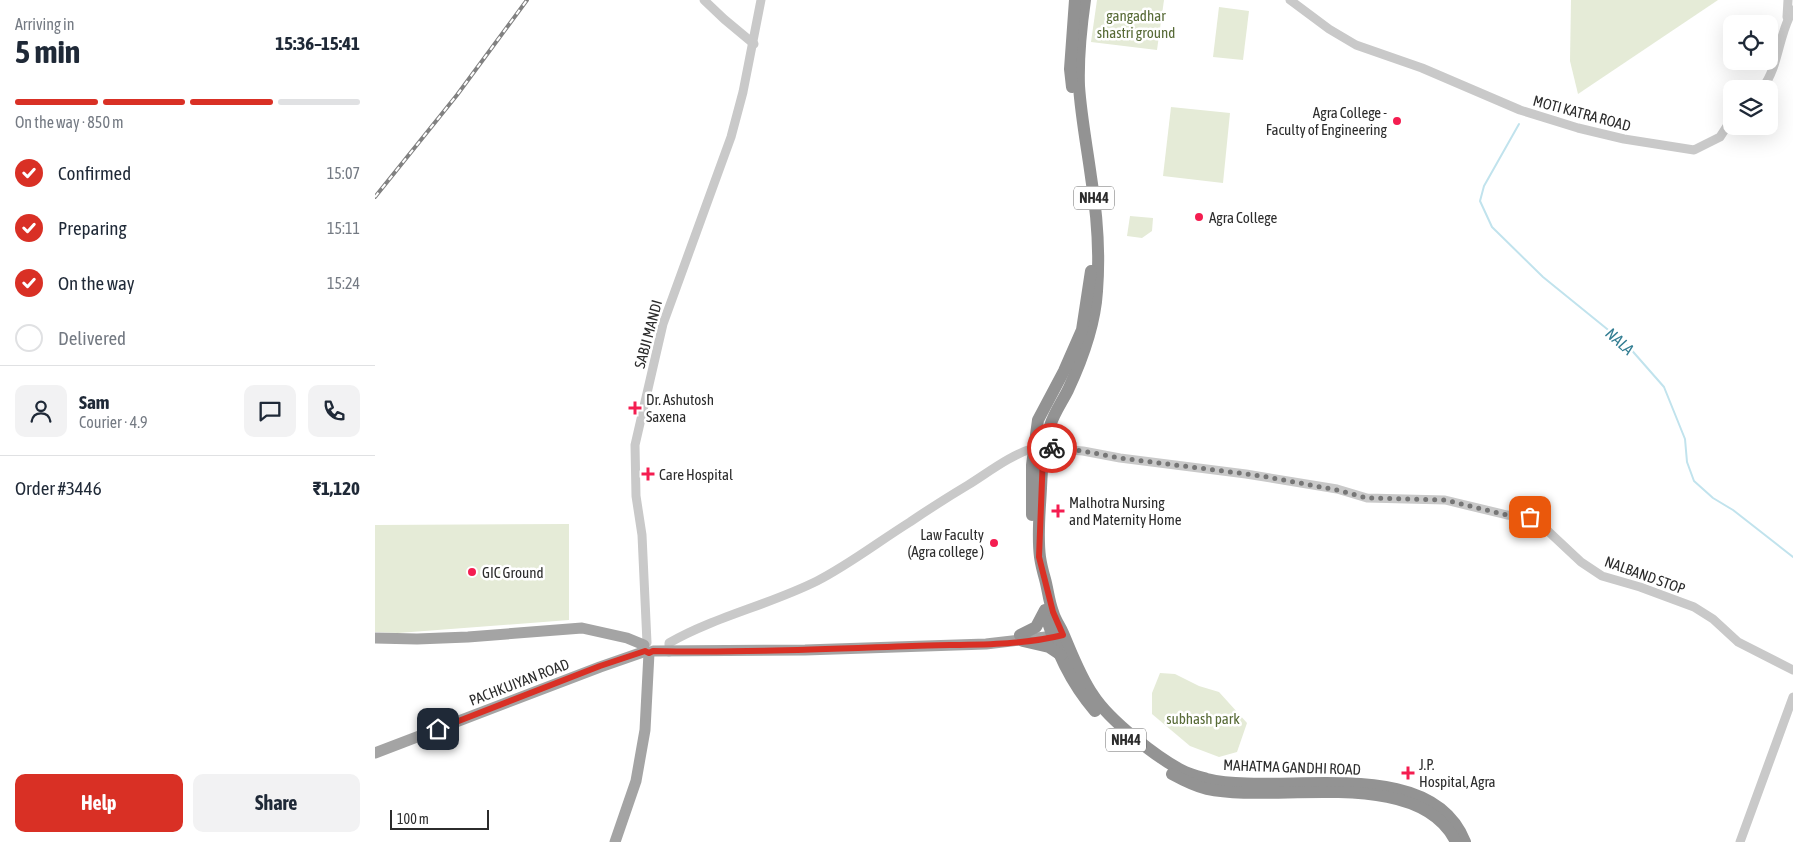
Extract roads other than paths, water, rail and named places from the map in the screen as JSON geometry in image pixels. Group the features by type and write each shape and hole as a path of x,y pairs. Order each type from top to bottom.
{"highway":[{"name":"MAHATMA GANDHI ROAD","path":"1062,388 1065,371 1081,330 1091,272 1091,249 1070,69 1075,0"},
{"name":"MAHATMA GANDHI ROAD","path":"1085,0 1080,38 1079,85 1098,240 1095,313 1087,343 1050,410 1038,420 1039,557 1053,612 1061,655 1077,688 1109,724 1127,741 1166,770 1185,781 1207,789 1230,792 1357,793 1392,798 1412,804 1433,815 1442,822 1456,842"},
{"name":"MAHATMA GANDHI ROAD","path":"1039,448 1032,482 1033,556 1045,610 1093,695 1104,709 1127,731 1158,755 1185,772 1209,780 1237,783 1321,783 1405,790 1433,803 1444,811 1456,824 1465,842"},
{"path":"1045,610 1036,626 1022,638 1049,648 1061,655"}],"main road":[{"path":"375,645 570,635 582,632 648,649 886,644 1022,638 1057,633"},
{"path":"375,638 406,642"},
{"path":"615,842 637,773 645,730 648,649"},
{"name":"PACHKUIYAN ROAD","path":"375,753 648,649"}],"street":[{"path":"704,0 723,19 754,44"},
{"name":"SABJI MANDI","path":"648,649 642,536 636,496 635,445 663,324 726,153 754,44 761,0"},
{"name":"MOTI KATRA ROAD","path":"1290,0 1346,41 1421,68 1541,118 1624,139 1697,150 1720,137 1723,132"},
{"path":"1768,80 1773,70 1787,20 1788,0"},
{"path":"1787,20 1793,10"},
{"path":"669,649 669,644 687,633 817,581 864,554 909,522 1019,453 1039,448"},
{"name":"NALBAND STOP","path":"1039,448 1083,451 1120,458 1255,475 1337,490 1367,498 1445,500 1507,515 1534,518 1581,562 1602,576 1640,587 1694,608 1713,619 1738,642 1793,670"},
{"path":"1740,842 1793,697"}],"waterway":[{"name":"NALA","path":"1519,124 1484,186 1480,201 1492,227 1543,277 1628,346 1664,387 1685,439 1687,462 1694,481 1713,498 1733,510 1793,557"}],"railway":[{"path":"375,197 457,95 527,0"}],"place":[{"name":"Agra College - Faculty of Engineering","path":"1397,121"},
{"name":"Agra College","path":"1199,217"},
{"name":"Dr. Ashutosh Saxena","path":"635,408"},
{"name":"Care Hospital","path":"648,474"},
{"name":"Malhotra Nursing and Maternity Home","path":"1058,511"},
{"name":"Law Faculty (Agra college )","path":"994,543"},
{"name":"GIC Ground","path":"472,572"},
{"name":"J.P. Hospital, Agra","path":"1408,773"}],"park label":[{"name":"gangadhar shastri ground","path":"1136,24"},
{"name":"subhash park","path":"1203,718"}]}
